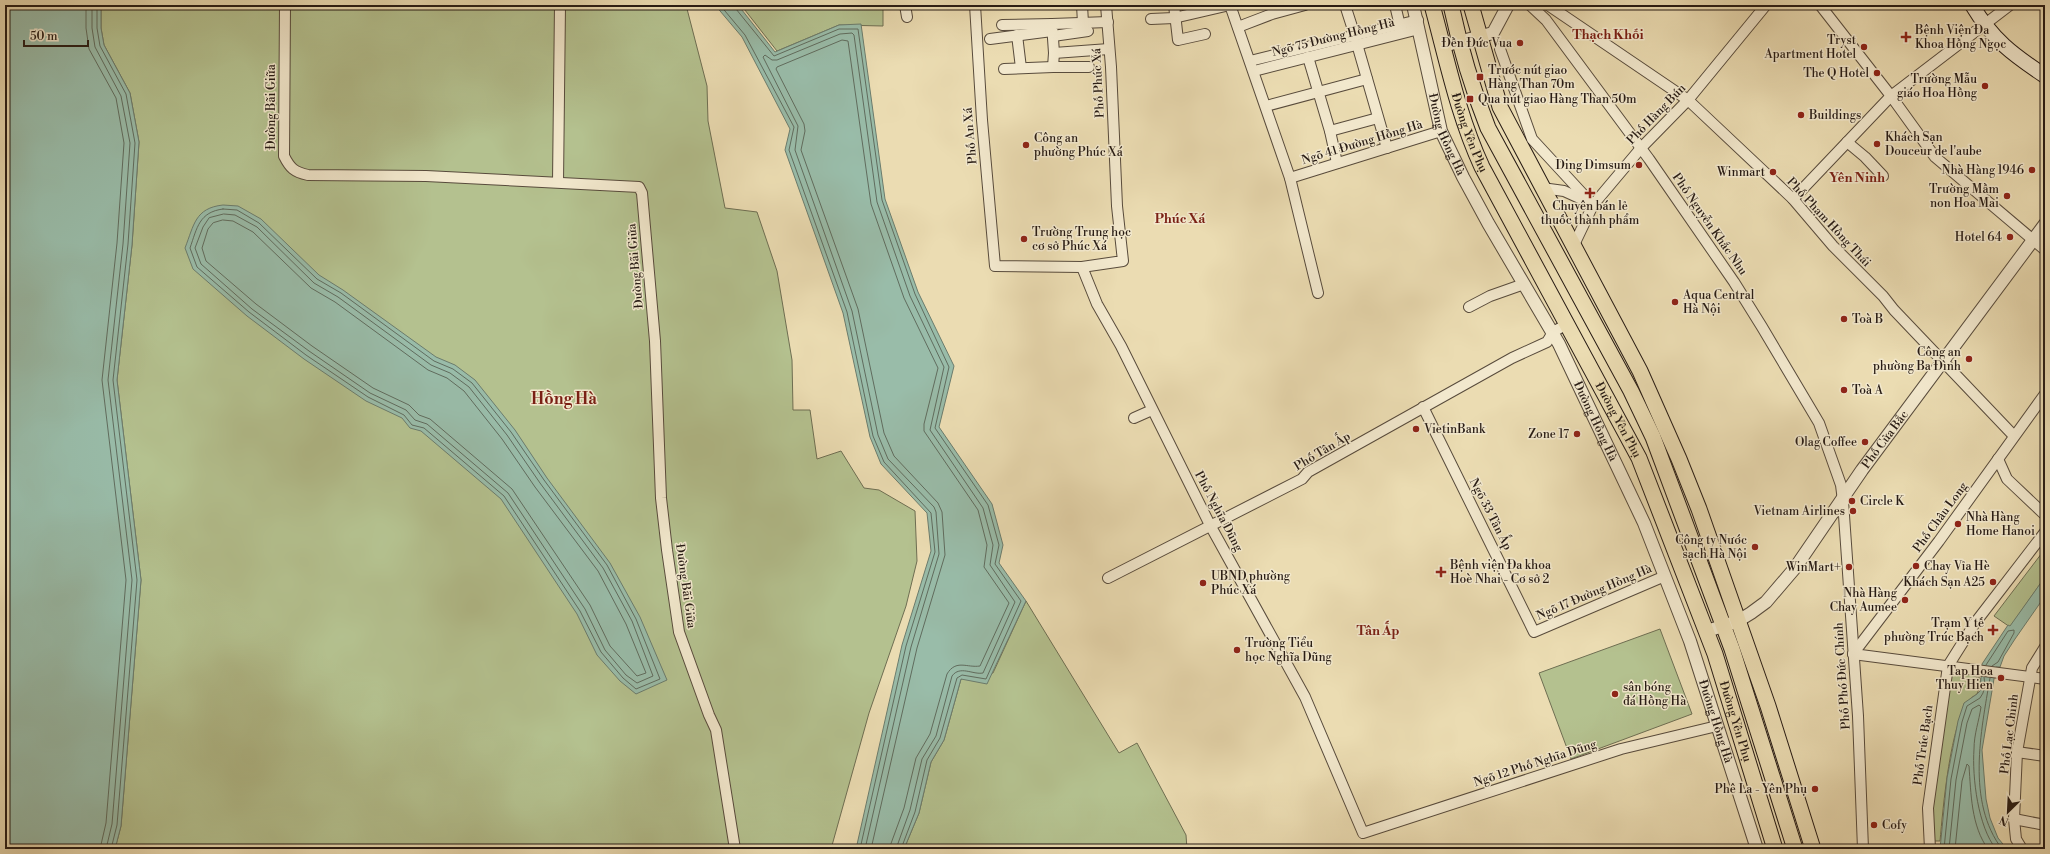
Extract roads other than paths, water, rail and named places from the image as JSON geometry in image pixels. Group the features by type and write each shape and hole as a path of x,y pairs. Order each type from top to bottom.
{"main road":[{"name":"Đường Yên Phụ","path":"1432,5 1469,138 1482,167 1639,458 1707,631 1775,849"},
{"name":"Đường Yên Phụ","path":"1452,5 1460,42 1478,104 1488,128 1631,391 1653,437 1724,626 1753,711 1795,849"},
{"path":"1471,5 1500,107 1640,371 1661,416 1699,509 1768,706 1813,849"},
{"path":"1972,5 1998,42 2045,76"},
{"path":"1753,711 1768,706"}],"street":[{"name":"Đường Bãi Giữa","path":"285,5 284,156 290,167 296,172 308,175 385,175 634,186 639,188 642,193 655,341 661,498 679,632 708,715 716,730 735,849"},
{"path":"558,182 560,5"},
{"path":"905,5 907,17"},
{"name":"Phố An Xá","path":"975,5 982,120 994,266 1082,267"},
{"path":"1082,5 1085,27"},
{"name":"Phố Phúc Xá","path":"1082,267 1123,261 1117,206 1110,49 1106,5"},
{"path":"1174,5 1174,18 1178,40 1205,34"},
{"path":"1151,19 1174,18 1230,5 1290,178 1318,294"},
{"path":"1238,27 1271,9 1304,5"},
{"path":"1345,5 1387,148"},
{"path":"1395,5 1401,29"},
{"name":"Đường Hồng Hà","path":"1413,5 1441,131 1463,177 1524,284 1550,337 1559,344 1644,523 1690,641 1756,849"},
{"path":"1443,46 1493,34 1508,5"},
{"name":"Phố Nguyễn Khắc Nhu","path":"1530,5 1546,20 1641,148 1734,282 1819,423 1841,485 1843,501"},
{"name":"Phố Hàng Bún","path":"1573,247 1594,205 1641,148 1688,100 1766,5"},
{"path":"1820,5 1891,96 1935,157 2045,250"},
{"path":"1793,199 1891,96 2010,5"},
{"path":"1546,20 1547,12 1551,6"},
{"name":"Phố Phạm Hồng Thái","path":"1551,6 1688,100 1793,199 1833,246 2014,436"},
{"path":"990,39 1085,27 1108,22"},
{"path":"1002,25 1052,30"},
{"name":"Ngõ 75 Đường Hồng Hà","path":"1250,61 1356,40 1418,25"},
{"path":"1052,30 1054,53 1053,67"},
{"path":"1017,36 1021,68"},
{"name":"Ngõ 75 Đường Hồng Hà","path":"1254,71 1308,56 1356,40"},
{"path":"1054,53 1110,49"},
{"path":"1500,49 1532,139 1594,205"},
{"path":"1308,56 1338,163"},
{"path":"1004,69 1089,67"},
{"path":"1266,106 1367,79"},
{"path":"1330,131 1378,118"},
{"name":"Ngõ 41 Đường Hồng Hà","path":"1290,178 1441,131"},
{"path":"1846,142 1865,157 1883,176"},
{"path":"1542,188 1571,194 1594,205"},
{"name":"Phố Cửa Bắc","path":"1707,631 1738,621 1766,602 1795,568 1843,501 1862,470 2045,224"},
{"name":"Phố Nghĩa Dũng","path":"1082,267 1097,304 1210,526 1305,697 1362,833"},
{"path":"1469,307 1490,296 1524,284"},
{"path":"1559,344 1570,330"},
{"name":"Phố Tân Ấp","path":"1108,578 1302,479 1308,472 1423,407 1550,337 1570,330"},
{"name":"Phố Châu Long","path":"1853,654 1889,609 2045,394"},
{"name":"Ngõ 33 Tân Ấp","path":"1423,407 1534,632"},
{"path":"1134,418 1152,410"},
{"path":"1998,460 2007,479 2045,515"},
{"name":"Phố Phó Đức Chính","path":"1843,501 1860,747 1863,849"},
{"name":"Phố Trúc Bạch","path":"1930,849 1928,808 1948,666 1975,623 2045,532"},
{"name":"Ngõ 17 Đường Hồng Hà","path":"1534,632 1665,576"},
{"name":"Phố Lạc Chinh","path":"2022,849 2016,839 2014,820 2017,752 2032,668 2045,647"},
{"path":"1853,654 2045,679"},
{"name":"Ngõ 12 Phố Nghĩa Dũng","path":"1362,833 1621,749 1717,726"},
{"path":"2017,752 2045,756"},
{"path":"2014,820 2045,825"}],"water":[{"path":"5,5 101,5 101,28 104,45 130,93 139,142 132,245 117,380 141,580 121,826 115,849 5,849"},
{"path":"715,5 738,5 775,52 839,25 861,24 885,199 918,292 954,366 939,427 992,504 1003,545 999,563 1026,601 987,684 961,679 944,740 931,762 919,813 904,849 856,849 902,645 931,551 927,513 881,464 870,437 843,313 785,150 790,129 742,37"},
{"path":"223,205 238,206 261,219 319,275 343,290 436,357 455,365 475,380 515,430 547,478 610,563 640,617 667,680 636,694 620,681 597,655 577,614 501,499 421,431 410,428 402,418 366,401 304,359 247,316 193,269 185,248 194,225 201,214 214,207"},
{"path":"2045,577 2045,596 2004,656 2000,667 1996,667 1982,750 1986,799 1990,818 1998,838 2007,849 1940,849 1947,778 1958,721 1964,703 1980,691 1982,664 2008,625 2010,626"}],"place":[{"name":"Bệnh Viện Đa Khoa Hồng Ngọc","path":"1906,37"},
{"name":"Đền Đức Vua","path":"1520,43"},
{"name":"Tryst Apartment Hotel","path":"1864,47"},
{"name":"The Q Hotel","path":"1877,73"},
{"name":"Trước nút giao Hàng Than 70m","path":"1480,77"},
{"name":"Trường Mẫu giáo Hoa Hồng","path":"1985,86"},
{"name":"Qua nút giao Hàng Than 50m","path":"1470,99"},
{"name":"Buildings","path":"1801,115"},
{"name":"Khách Sạn Douceur de l'aube","path":"1877,144"},
{"name":"Công an phường Phúc Xá","path":"1026,145"},
{"name":"Ding Dimsum","path":"1639,165"},
{"name":"Nhà Hàng 1946","path":"2032,170"},
{"name":"Winmart","path":"1773,172"},
{"name":"Chuyên bán lẻ thuốc thành phẩm","path":"1590,193"},
{"name":"Trường Mầm non Hoa Mai","path":"2007,196"},
{"name":"Hotel 64","path":"2010,237"},
{"name":"Trường Trung học cơ sở Phúc Xá","path":"1024,239"},
{"name":"Aqua Central Hà Nội","path":"1675,302"},
{"name":"Toà B","path":"1844,319"},
{"name":"Công an phường Ba Đình","path":"1969,359"},
{"name":"Toà A","path":"1844,390"},
{"name":"VietinBank","path":"1416,429"},
{"name":"Zone 17","path":"1577,434"},
{"name":"Olag Coffee","path":"1865,442"},
{"name":"Circle K","path":"1852,501"},
{"name":"Vietnam Airlines","path":"1853,511"},
{"name":"Nhà Hàng Home Hanoi","path":"1958,524"},
{"name":"Công ty Nước sạch Hà Nội","path":"1755,547"},
{"name":"Chay Vỉa Hè","path":"1916,566"},
{"name":"WinMart+","path":"1849,567"},
{"name":"Bệnh viện Đa khoa Hoè Nhai - Cơ sở 2","path":"1441,572"},
{"name":"Khách Sạn A25","path":"1993,582"},
{"name":"UBND phường Phúc Xá","path":"1203,583"},
{"name":"Nhà Hàng Chay Aumee","path":"1905,600"},
{"name":"Trạm Y tế phường Trúc Bạch","path":"1993,630"},
{"name":"Trường Tiểu học Nghĩa Dũng","path":"1237,650"},
{"name":"Tap Hoa Thuy Hien","path":"2001,678"},
{"name":"sân bóng đá Hồng Hà","path":"1615,694"},
{"name":"Phê La - Yên Phụ","path":"1815,789"},
{"name":"Cofy","path":"1874,825"}],"district":[{"name":"Thạch Khối","path":"1608,34"},
{"name":"Yên Ninh","path":"1857,177"},
{"name":"Phúc Xá","path":"1180,218"},
{"name":"Hồng Hà","path":"564,398"},
{"name":"Tân Ấp","path":"1378,630"}]}
